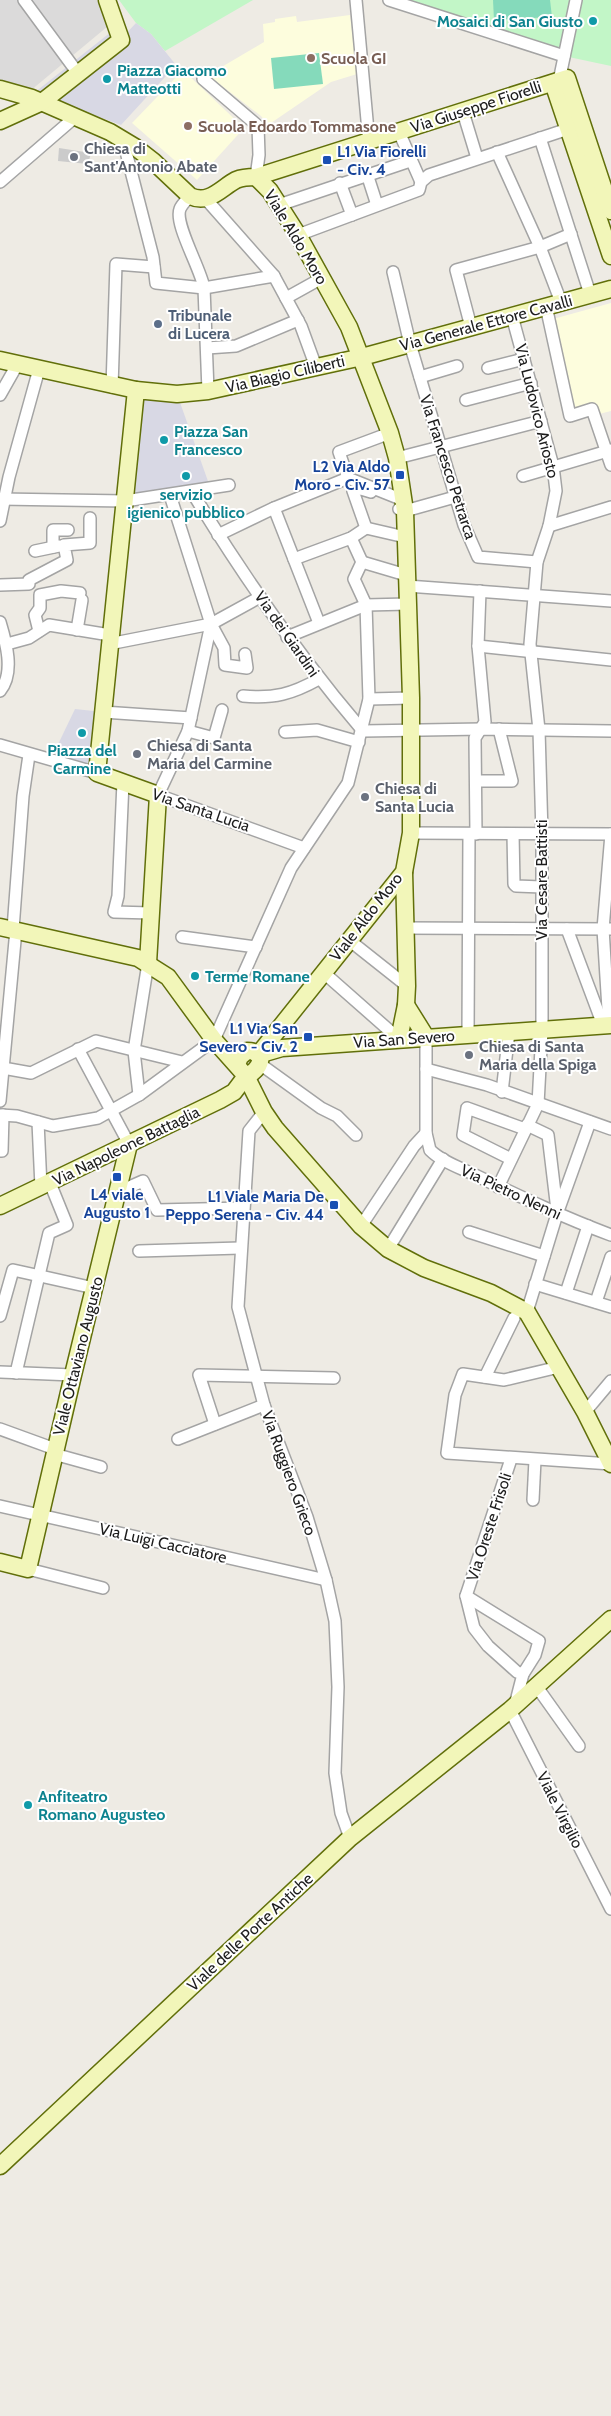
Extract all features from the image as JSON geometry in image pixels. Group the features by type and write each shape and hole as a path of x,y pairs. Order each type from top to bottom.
{"street":[{"path":"24,0 77,72"},
{"path":"0,121 42,102 77,72 121,40 107,0"},
{"path":"356,0 369,142"},
{"path":"389,0 564,56"},
{"path":"576,0 560,81 568,129 611,256"},
{"path":"204,79 258,126 259,155 256,177"},
{"path":"560,81 611,211"},
{"name":"Via Giuseppe Fiorelli","path":"256,177 560,81"},
{"path":"0,89 42,102 116,136 154,161 197,197 274,276 298,320 316,367"},
{"path":"463,112 477,158"},
{"path":"0,182 74,118"},
{"path":"298,235 419,190 421,182 429,174 568,129"},
{"path":"399,132 410,161 421,182"},
{"path":"116,136 154,267 156,283 204,288 274,276"},
{"path":"540,138 590,294"},
{"path":"497,152 540,247 554,304 570,416 592,409 609,450 611,465"},
{"path":"279,206 340,183 410,161"},
{"path":"367,174 377,205"},
{"name":"Viale Aldo Moro","path":"197,197 235,181 256,177 279,206 322,278 362,357 390,433 397,458 404,506 411,698 412,833 404,872 251,1064"},
{"path":"340,183 352,214"},
{"path":"197,197 180,209 180,222 202,275 208,391"},
{"path":"471,328 456,270 540,247 571,234"},
{"path":"112,387 116,264 154,267"},
{"name":"Via Francesco Petrarca","path":"393,272 410,344 455,497 464,525 478,557 537,562"},
{"path":"286,298 322,278"},
{"name":"Via Generale Ettore Cavalli","path":"362,357 611,289"},
{"name":"Via Ludovico Ariosto","path":"512,316 553,466 556,491 549,526 537,562 532,595 530,652"},
{"path":"206,348 236,346 298,320"},
{"name":"Via Biagio Ciliberti","path":"0,360 112,387 188,394 362,357"},
{"path":"488,368 524,359"},
{"path":"0,395 16,365"},
{"name":"Via Francesco Petrarca","path":"420,377 457,366"},
{"path":"0,521 2,499 39,369"},
{"path":"466,400 531,383"},
{"path":"0,745 28,755 98,773 136,390"},
{"path":"397,458 541,421"},
{"path":"390,433 339,452 348,478 404,506"},
{"path":"523,476 609,450"},
{"path":"218,535 274,508 348,478"},
{"path":"2,499 125,501 229,485"},
{"path":"366,528 353,491 360,489 377,494 404,506 455,497"},
{"name":"Via dei Giardini","path":"192,492 218,535 287,637 361,736"},
{"path":"170,495 211,624 224,648 224,666 247,668 245,654"},
{"path":"549,526 611,507"},
{"path":"274,508 319,623"},
{"path":"35,550 90,543 90,518"},
{"path":"294,559 351,538 366,528 405,537"},
{"path":"0,585 29,584 29,580 67,560 58,546 53,530 68,530"},
{"path":"351,538 362,562 407,580 480,591 611,601"},
{"path":"0,1151 2,1151 1,1115 17,1116 53,1126 90,1121 111,1112 136,1096 182,1062 219,1046 256,946 291,868 348,783 369,699 366,605 354,579 362,562"},
{"path":"39,631 35,615 40,608 40,595 61,591 81,596 77,630"},
{"path":"468,1035 469,928 476,780 475,738 485,722 478,646 480,591"},
{"path":"7,644 29,638 49,626 77,630 110,639 211,624 260,597"},
{"path":"287,637 366,605 408,604"},
{"path":"0,622 7,644 8,675 0,691"},
{"path":"136,1096 134,1051 148,963 158,795 188,731 211,624"},
{"path":"478,646 611,660"},
{"name":"Via Cesare Battisti","path":"530,652 539,730 542,834 542,1030 538,1104"},
{"path":"243,696 264,698 296,692 319,680"},
{"path":"369,699 411,698"},
{"path":"188,731 214,738 222,710"},
{"path":"103,712 191,718"},
{"path":"285,732 317,730 361,736 411,730 482,728 611,731"},
{"path":"476,780 512,780 499,729"},
{"path":"0,1101 12,969 10,929 28,755"},
{"name":"Via Santa Lucia","path":"98,773 304,848"},
{"path":"123,782 118,896 114,912 150,914"},
{"path":"412,833 611,834 607,929 607,1025"},
{"path":"513,834 514,884 542,886"},
{"path":"400,1039 406,1006 407,986 404,872"},
{"path":"405,928 607,929"},
{"path":"10,929 138,958 148,963 168,977 219,1046"},
{"path":"567,929 607,1025"},
{"path":"182,937 256,946"},
{"path":"349,940 407,986"},
{"path":"0,969 12,969"},
{"path":"323,972 400,1039"},
{"path":"361,1226 414,1146 426,1133 426,1038 406,1006"},
{"name":"Via San Severo","path":"219,1046 251,1064 282,1048 607,1025"},
{"path":"502,1092 509,1032"},
{"path":"3,1068 31,1073 96,1041 182,1062"},
{"path":"78,1049 129,1144"},
{"path":"251,1064 256,1097 264,1112 361,1226 388,1249 424,1268 491,1293 521,1315 559,1367 585,1412 611,1464 511,1459 447,1453 455,1396 463,1374 504,1380 559,1367"},
{"path":"251,1064 321,1108 338,1116 356,1134"},
{"name":"Via Napoleone Battaglia","path":"0,1206 234,1092 251,1064"},
{"path":"426,1069 486,1085 611,1129"},
{"path":"234,1092 256,1097"},
{"path":"498,1187 538,1104"},
{"path":"511,1159 462,1135 467,1108 548,1135 558,1214"},
{"name":"Via Ruggiero Grieco","path":"264,1112 249,1131 240,1248 238,1307 264,1405 307,1517 326,1580 335,1621 338,1687 334,1773 341,1812 350,1838"},
{"path":"16,1373 49,1233 67,1226 45,1185 38,1122"},
{"path":"485,1377 521,1315 535,1284 590,1122"},
{"name":"Via Pietro Nenni","path":"426,1133 430,1150 443,1159 498,1187 611,1235"},
{"name":"Viale Ottaviano Augusto","path":"28,1569 72,1375 129,1144"},
{"path":"388,1249 443,1159"},
{"path":"118,1192 143,1181 157,1210 243,1208"},
{"path":"566,1293 588,1226"},
{"path":"469,1232 544,1256"},
{"path":"139,1251 240,1248"},
{"path":"596,1302 611,1258"},
{"path":"0,1316 13,1270 94,1288"},
{"path":"535,1284 611,1307"},
{"path":"0,1372 72,1375"},
{"path":"215,1424 199,1376 334,1378"},
{"path":"585,1412 611,1381"},
{"path":"178,1439 264,1405"},
{"path":"0,1429 101,1467"},
{"name":"Via Oreste Frisoli","path":"511,1459 466,1596 474,1628 488,1646 517,1672 523,1674"},
{"path":"533,1500 535,1460"},
{"name":"Via Luigi Cacciatore","path":"0,1506 326,1580"},
{"path":"0,1562 103,1588"},
{"name":"Via Oreste Frisoli","path":"466,1596 539,1641 535,1655 523,1674 512,1707"},
{"path":"512,1707 537,1687 611,1619"},
{"path":"537,1687 579,1746"},
{"name":"Viale delle Porte Antiche","path":"0,2166 350,1838 512,1707"},
{"name":"Viale Virgilio","path":"512,1707 611,1908"}],"shaded area":[{"path":"0,0 97,0 108,26 30,91 0,84"},
{"name":"Scuola GI","path":"350,15 357,74 331,82 268,125 261,116 208,75 264,42 263,24 275,22 275,19 296,16 297,22"},
{"name":"Piazza Giacomo Matteotti","path":"136,23 151,34 176,65 121,125 34,93 116,28 121,39"},
{"name":"Scuola Edoardo Tommasone","path":"183,70 244,128 197,180 132,123"},
{"name":"Chiesa di Sant'Antonio Abate","path":"59,148 91,153 88,164 58,161"},
{"path":"611,303 611,411 595,415 571,414 553,319"},
{"name":"Piazza San Francesco","path":"177,394 209,484 128,495 140,395"},
{"name":"Piazza del Carmine","path":"75,709 103,712 97,773 51,759"}],"green space":[{"path":"119,0 253,0 165,51 151,34 136,23"},
{"path":"399,0 611,0 611,66 564,56"},
{"path":"493,0 550,0 552,17 494,20"},
{"path":"319,53 323,84 274,89 271,58"}],"place":[{"name":"Mosaici di San Giusto","path":"593,21"},
{"name":"Scuola GI","path":"311,58"},
{"name":"Piazza Giacomo Matteotti","path":"107,79"},
{"name":"Scuola Edoardo Tommasone","path":"188,126"},
{"name":"Chiesa di Sant'Antonio Abate","path":"74,157"},
{"name":"L1 Via Fiorelli - Civ. 4","path":"327,160"},
{"name":"Tribunale di Lucera","path":"158,324"},
{"name":"Piazza San Francesco","path":"164,440"},
{"name":"L2 Via Aldo Moro - Civ. 57","path":"400,475"},
{"name":"servizio igienico pubblico","path":"186,476"},
{"name":"Piazza del Carmine","path":"82,733"},
{"name":"Chiesa di Santa Maria del Carmine","path":"137,754"},
{"name":"Chiesa di Santa Lucia","path":"365,797"},
{"name":"Terme Romane","path":"195,976"},
{"name":"L1 Via San Severo - Civ. 2","path":"308,1037"},
{"name":"Chiesa di Santa Maria della Spiga","path":"469,1055"},
{"name":"L4 viale Augusto 1","path":"117,1177"},
{"name":"L1 Viale Maria De Peppo Serena - Civ. 44","path":"334,1205"},
{"name":"Anfiteatro Romano Augusteo","path":"28,1805"}]}
